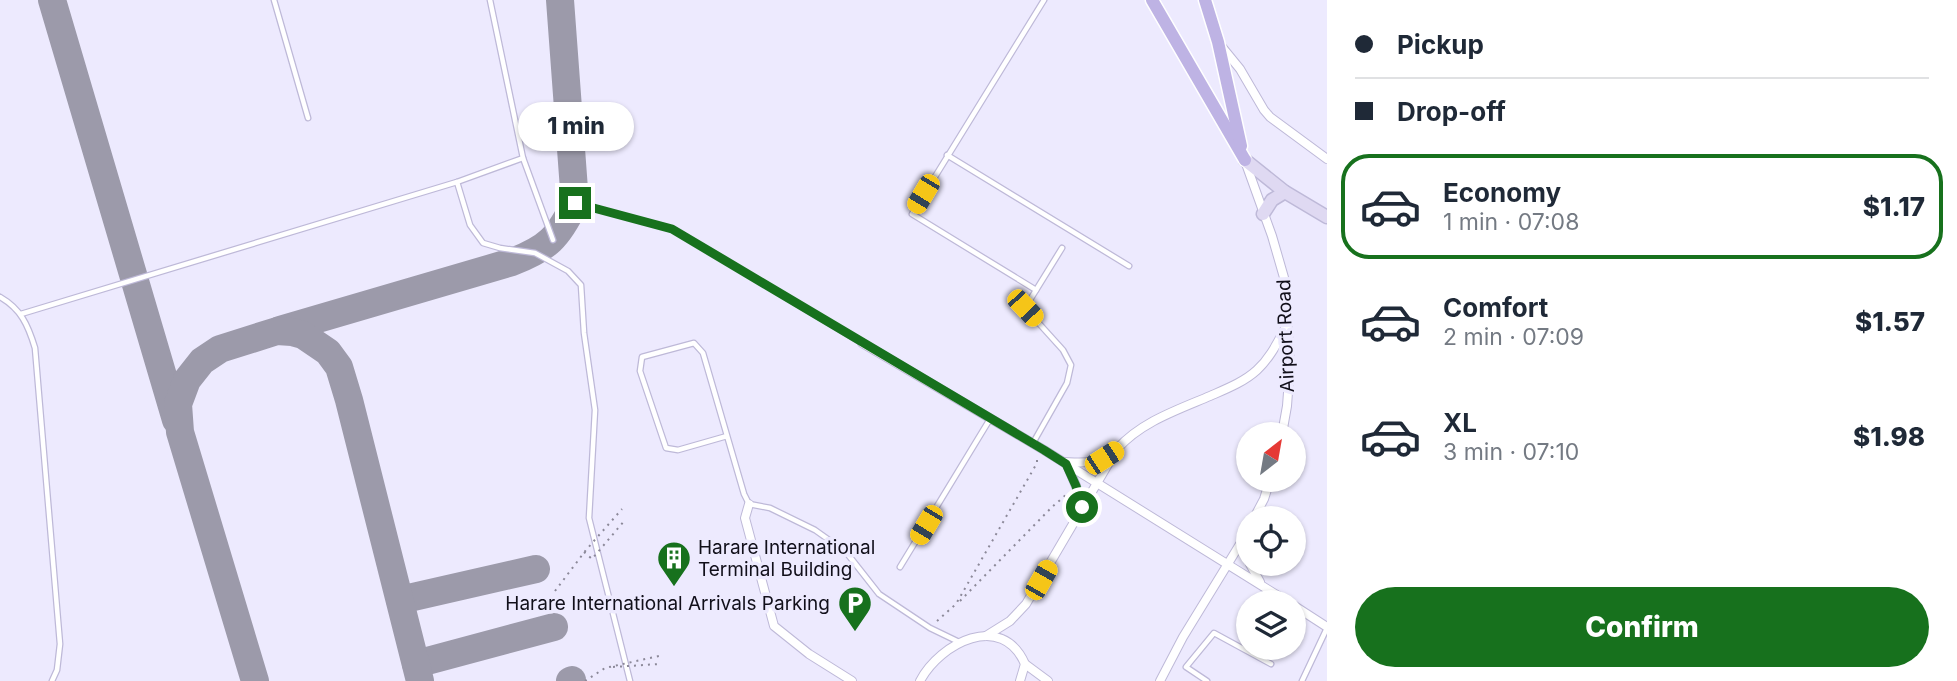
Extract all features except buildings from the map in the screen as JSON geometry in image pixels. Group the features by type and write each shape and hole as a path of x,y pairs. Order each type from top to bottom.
{"main road":[{"path":"1152,0 1245,160 1284,192 1327,217"},
{"path":"1205,0 1218,42 1245,160"},
{"path":"1264,214 1272,200 1284,192"}],"street":[{"path":"1218,42 1240,69 1264,110 1327,159"},
{"name":"Airport Road","path":"1245,160 1285,281 1290,365 1284,422"},
{"path":"920,681 928,668 959,642 986,636 1010,621 1026,604 1117,449 1127,438 1162,416 1235,385 1256,371 1271,354 1287,325"},
{"path":"862,343 1033,443 1269,590"},
{"path":"1064,463 1090,463 1117,449"},
{"path":"1064,463 1076,486 1082,507"},
{"path":"749,505 746,518 774,626 809,654 852,681"},
{"path":"1160,681 1183,637 1236,551"},
{"path":"1257,576 1263,586"},
{"path":"1306,614 1327,628"},
{"path":"986,636 1004,639 1015,646 1025,664 1048,681"},
{"path":"1020,681 1025,664"}],"lane":[{"path":"274,0 308,118"},
{"path":"490,0 523,158 553,240"},
{"path":"1036,290 912,214 1044,0"},
{"path":"947,155 1129,266"},
{"path":"21,314 457,182 523,158"},
{"path":"457,182 470,225 483,243 536,253 568,271 581,285 584,333 595,410 589,518 630,681"},
{"path":"575,203 672,229 862,343"},
{"path":"1033,443 1067,383 1071,365 1063,350 1025,308 1062,248"},
{"path":"0,297 21,314 35,348 60,644 57,670 52,681"},
{"path":"727,436 678,450 666,448 640,371 642,357 694,342 703,353 749,505 770,508 815,530 846,552 880,594 930,628 959,642"},
{"path":"900,567 991,419"},
{"path":"1302,681 1327,628"},
{"path":"1207,681 1186,667 1214,633 1271,664"}],"path":[{"path":"956,604 1037,463 1037,452 1033,443"},
{"path":"930,628 1076,486"},
{"path":"555,591 584,552 622,509"},
{"path":"584,552 592,559 625,520"},
{"path":"585,681 605,668 659,656"},
{"path":"605,668 659,664"}],"taxiway":[{"path":"52,0 176,420"},
{"path":"280,330 512,262 535,252 557,233 575,203 560,0"},
{"path":"255,681 180,432 178,404 187,380 202,361 220,349 277,331 303,335 328,352 339,367 420,681"},
{"path":"400,600 536,569"},
{"path":"416,664 554,627"}],"place":[{"name":"Harare International Terminal Building","path":"674,588"},
{"name":"Harare International Arrivals Parking","path":"855,633"}],"route":[{"path":"575,203 672,229 1044,450 1066,464 1082,507"}]}
